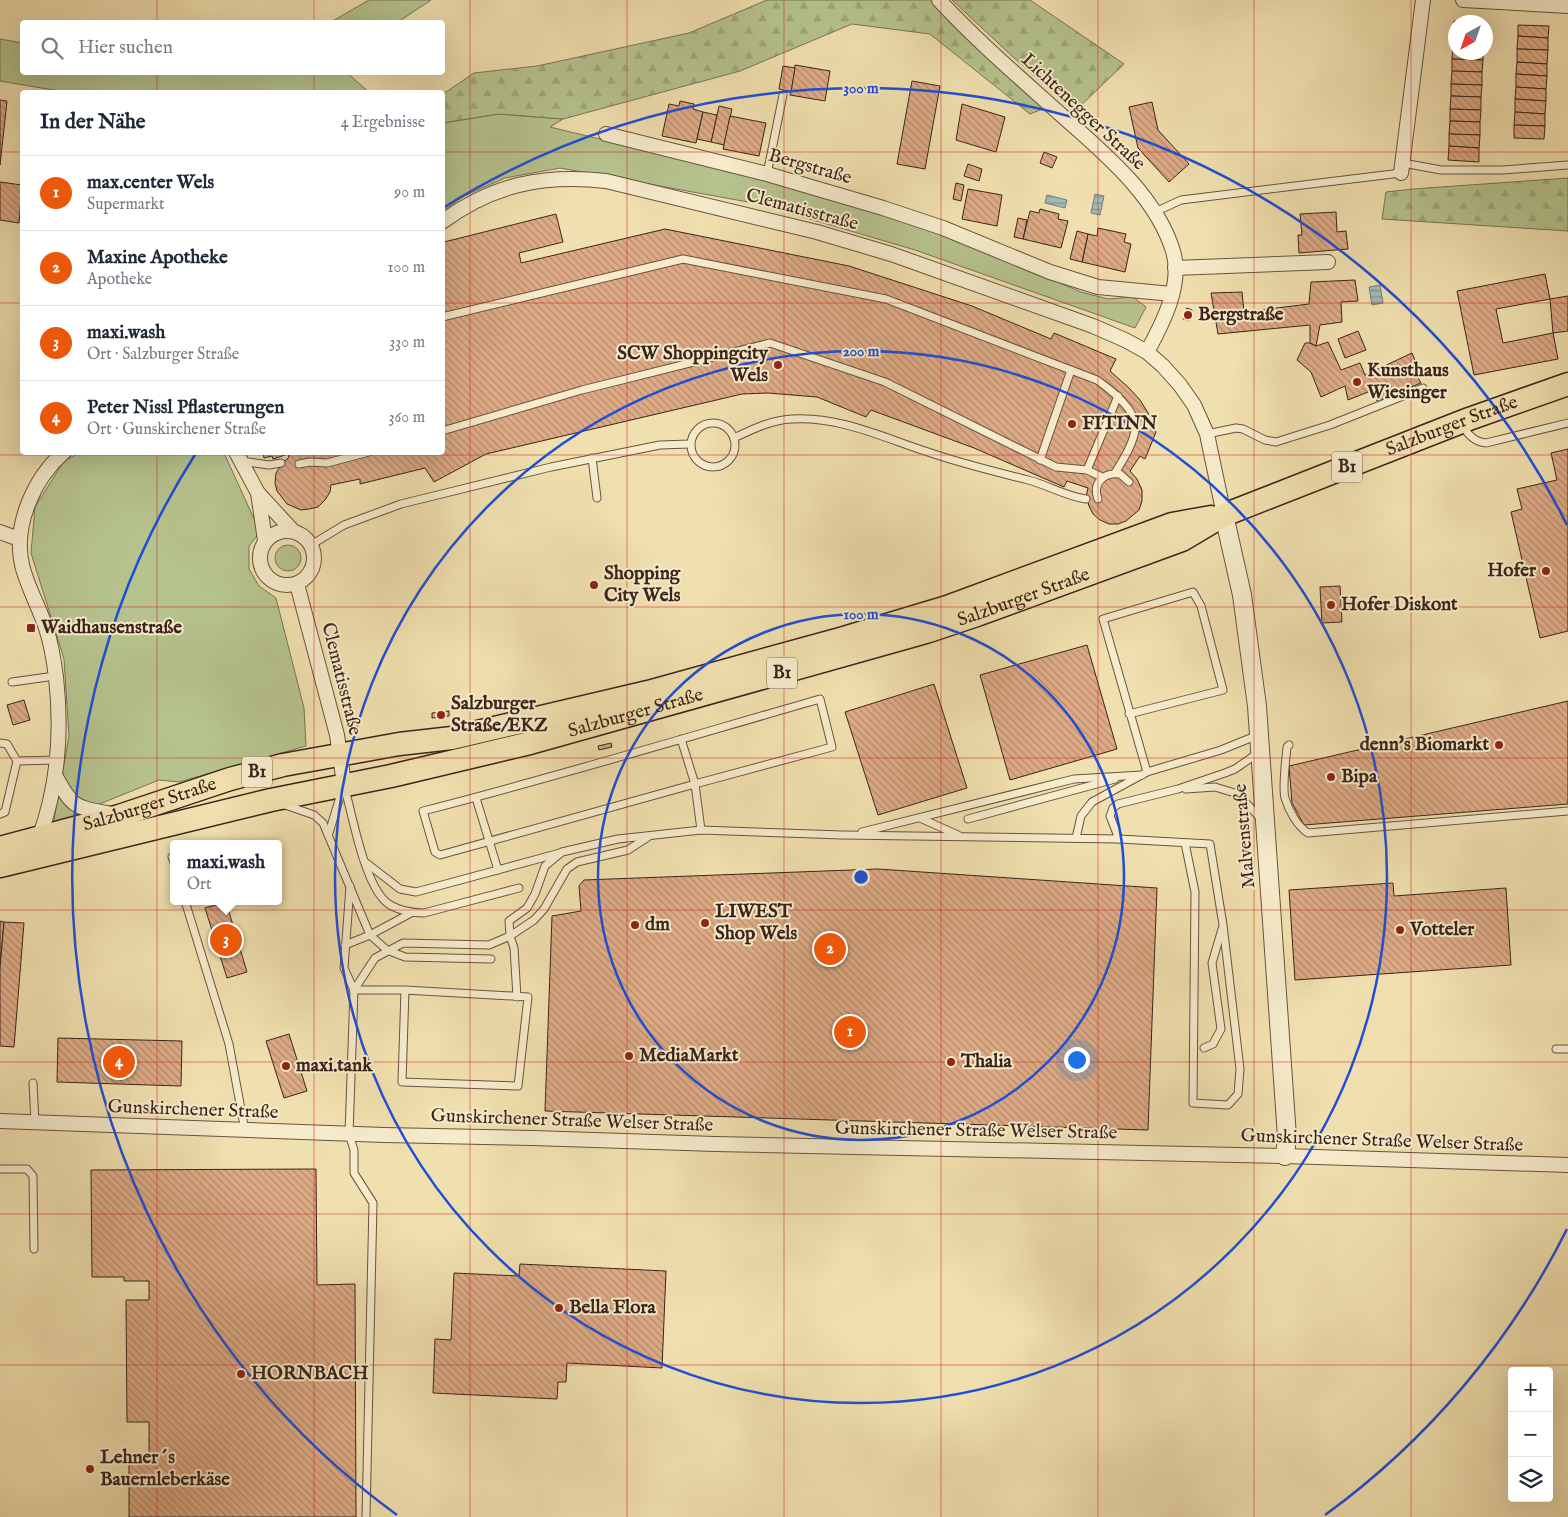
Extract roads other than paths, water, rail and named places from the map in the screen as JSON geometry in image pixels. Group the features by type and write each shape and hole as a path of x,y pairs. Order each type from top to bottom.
{"main road":[{"name":"Salzburger Straße","path":"0,866 270,800 391,776 530,743 926,632 1182,540 1224,515 1461,422 1568,384"},
{"name":"Salzburger Straße","path":"0,848 119,816 230,779 283,765 399,744 452,738 648,692 840,639 947,607 1172,524 1224,515"}],"street":[{"name":"Lichtenegger Straße","path":"939,0 1007,66 1117,166 1155,212 1173,251 1175,268 1172,294 1166,316 1147,352"},
{"path":"1402,168 1423,0"},
{"path":"1463,0 1568,6"},
{"name":"Bergstraße","path":"606,134 767,174 882,208 934,225 1050,272 1098,287 1172,294"},
{"name":"Clematisstraße","path":"445,220 461,208 487,195 519,184 569,178 606,181 818,232 891,254 1093,326 1147,352"},
{"path":"1175,268 1328,262"},
{"path":"1147,352 1180,384 1194,405 1207,434 1224,515"},
{"path":"39,838 47,817 56,775 58,713 56,676 46,630 22,566 19,539 30,499 41,478 61,455"},
{"path":"239,455 258,493 293,531"},
{"path":"258,493 265,540"},
{"name":"Malvenstraße","path":"1224,515 1242,595 1249,640 1259,743 1287,1137 1285,1156"},
{"path":"282,530 293,531 304,536 311,545 314,556 313,567 307,577 298,584 285,586 273,582 264,573 260,564 259,554 265,540 273,534 282,530"},
{"path":"0,532 19,539"},
{"name":"Clematisstraße","path":"298,584 336,735 344,784"},
{"path":"56,775 66,795 74,804 85,809 119,816"},
{"name":"Gunskirchener Straße","path":"0,1121 384,1135"},
{"name":"Gunskirchener Straße Welser Straße","path":"384,1135 735,1145 1285,1156 1568,1165"}],"lane":[{"path":"767,174 783,95"},
{"path":"1155,212 1181,200 1402,168 1503,170 1568,165"},
{"path":"445,316 683,259 886,299 1097,380 1118,396 1132,414 1136,429 1127,452 1115,473"},
{"path":"445,430 582,390 770,343 885,382 1056,467 1087,470 1102,477"},
{"path":"1040,460 1071,370"},
{"path":"1207,434 1236,428 1243,429 1265,440 1276,442 1330,425 1423,388"},
{"path":"1087,470 1118,396"},
{"path":"734,438 767,423 792,419 823,420 850,426 963,464 1029,480 1074,497 1086,499"},
{"path":"1461,422 1466,432 1475,440 1486,443 1568,423"},
{"path":"706,423 719,423 731,432 734,438 734,453 724,464 717,467 704,466 698,462 694,457 690,444 694,431 706,423"},
{"path":"311,545 344,525 401,504 592,458 660,445 690,444"},
{"path":"239,455 269,465 282,463"},
{"path":"342,461 348,455"},
{"path":"299,464 342,461 361,455"},
{"path":"592,458 597,498"},
{"path":"1098,499 1096,488 1102,477 1107,474 1115,473 1125,477 1129,482"},
{"path":"1129,714 1223,690 1201,606 1193,592 1103,619 1144,774"},
{"path":"12,682 56,676"},
{"path":"820,699 832,747 695,784 440,855 435,852 423,811 476,798 820,699"},
{"path":"681,739 695,784 701,830"},
{"path":"0,743 7,744 17,761 5,812 0,814"},
{"path":"842,835 869,831 1074,779 1144,774 1221,750 1259,743"},
{"path":"1119,839 1110,816 1113,808 1118,804 1178,789 1235,768 1259,743"},
{"path":"1289,744 1285,766 1284,796 1297,822 1308,833 1568,811"},
{"path":"17,761 56,760"},
{"path":"1076,838 1081,816 1092,802 1144,774"},
{"path":"968,819 1127,776"},
{"path":"329,833 344,784"},
{"path":"344,784 365,861 375,889 386,902 412,913 424,913 519,888"},
{"path":"1178,789 1215,787 1238,794 1266,824"},
{"path":"476,798 498,870"},
{"path":"270,800 314,815 324,823 370,935 387,950 405,957 491,959"},
{"path":"920,818 963,837"},
{"path":"365,861 400,889 416,892 618,838 701,830 842,835 1119,839 1210,844 1223,925 1240,1069 1238,1094 1228,1105 1193,1103 1195,892 1185,843"},
{"path":"354,990 375,958 402,943 489,945 510,936 534,920 544,909 567,869 577,862 628,850 650,836"},
{"path":"517,997 514,948 510,936 509,921 527,908 535,894 545,866 562,852"},
{"path":"350,886 344,968 354,990 349,1134 354,1150 354,1173 373,1203 366,1517"},
{"path":"186,905 229,1044 245,1131"},
{"path":"345,945 370,935 412,913"},
{"path":"1204,1048 1213,1044 1221,1030 1212,962 1223,925"},
{"path":"354,990 405,990 528,997 518,1086 402,1082 405,990"},
{"path":"1556,1049 1568,1049"},
{"path":"33,1083 35,1122"},
{"path":"0,1169 27,1169 33,1176 34,1248"}],"water":[{"path":"1095,194 1104,196 1100,215 1091,213"},
{"path":"1047,195 1067,200 1065,208 1045,203"},
{"path":"1380,285 1383,303 1372,305 1369,287"}],"place":[{"name":"Bergstraße","path":"1188,315"},
{"name":"SCW Shoppingcity Wels","path":"778,365"},
{"name":"Kunsthaus Wiesinger","path":"1357,382"},
{"name":"FITINN","path":"1072,424"},
{"name":"Hofer","path":"1546,571"},
{"name":"Shopping City Wels","path":"594,585"},
{"name":"Hofer Diskont","path":"1331,605"},
{"name":"Waidhausenstraße","path":"31,628"},
{"name":"Salzburger Straße/EKZ","path":"441,715"},
{"name":"denn's Biomarkt","path":"1499,745"},
{"name":"Bipa","path":"1331,777"},
{"name":"LIWEST Shop Wels","path":"705,923"},
{"name":"dm","path":"635,925"},
{"name":"Votteler","path":"1400,930"},
{"name":"maxi.wash","path":"226,940"},
{"name":"Maxine Apotheke","path":"830,949"},
{"name":"max.center Wels","path":"850,1032"},
{"name":"MediaMarkt","path":"629,1056"},
{"name":"Peter Nissl Pflasterungen","path":"119,1062"},
{"name":"Thalia","path":"951,1062"},
{"name":"maxi.tank","path":"286,1066"},
{"name":"Bella Flora","path":"559,1308"},
{"name":"HORNBACH","path":"241,1374"},
{"name":"Lehner´s Bauernleberkäse","path":"90,1469"}]}
